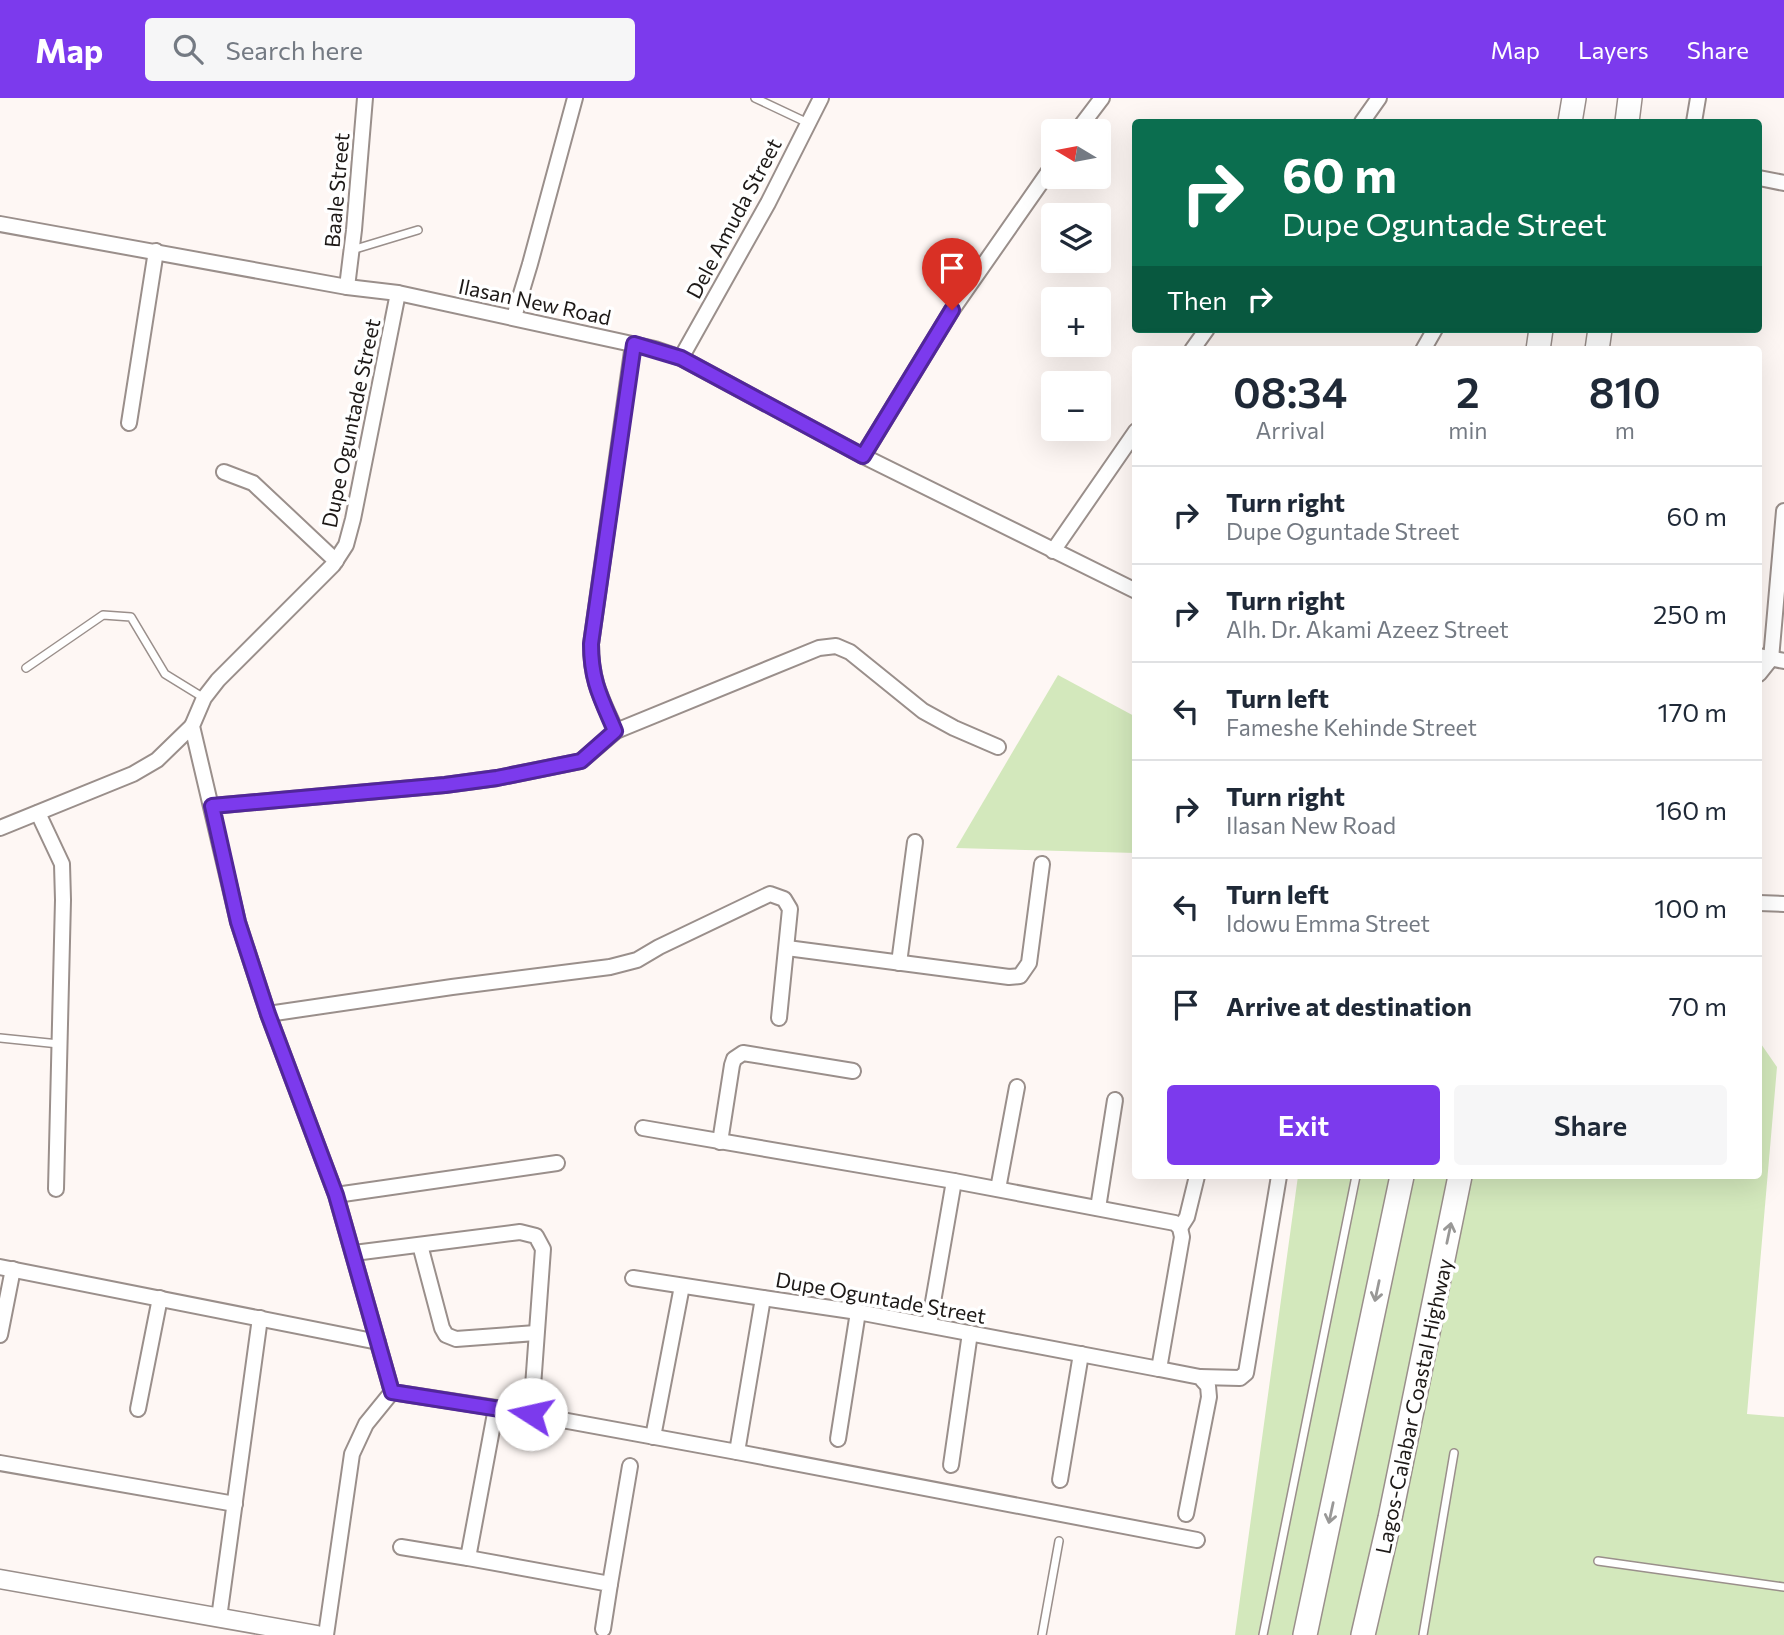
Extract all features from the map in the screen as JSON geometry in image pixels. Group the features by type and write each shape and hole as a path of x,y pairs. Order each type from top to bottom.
{"highway":[{"path":"1570,119 1573,98"},
{"path":"1627,119 1630,98"},
{"path":"1305,1635 1401,1179"},
{"name":"Lagos-Calabar Coastal Highway","path":"1363,1635 1390,1518 1459,1179"}],"street":[{"name":"Baale Street","path":"347,287 365,98"},
{"path":"514,317 575,98"},
{"name":"Dele Amuda Street","path":"681,358 762,214 821,98"},
{"path":"1086,119 1102,98"},
{"path":"1364,119 1379,98"},
{"path":"1694,119 1698,98"},
{"path":"1762,179 1784,183"},
{"path":"863,456 952,310 1041,183"},
{"name":"Ilasan New Road","path":"0,224 347,287 398,293 634,344 681,358 863,456 1132,590"},
{"path":"129,423 156,251"},
{"name":"Dupe Oguntade Street","path":"192,726 204,698 218,680 336,561 346,545 354,519 398,293"},
{"path":"615,731 594,684 591,644 634,344"},
{"path":"1053,551 1132,438"},
{"path":"224,472 253,483 336,561"},
{"path":"1771,659 1784,511"},
{"path":"212,806 445,785 497,778 581,761 615,731 819,648 836,646 850,652 923,711 998,747"},
{"path":"192,726 238,922 268,1014 336,1195 392,1392"},
{"path":"0,828 133,774 157,761 192,726"},
{"path":"38,813 62,864 56,1189"},
{"path":"899,962 915,842"},
{"path":"787,948 1009,977 1020,976 1029,963 1042,864"},
{"path":"268,1014 610,967 637,960 770,894 784,899 790,909 779,1018"},
{"path":"1762,903 1784,904"},
{"path":"720,1142 732,1065 738,1055 743,1053 853,1071"},
{"path":"998,1189 1017,1087"},
{"path":"1098,1208 1115,1100"},
{"path":"643,1128 998,1189 1169,1221 1180,1228"},
{"path":"336,1195 557,1163"},
{"path":"1159,1369 1182,1237 1180,1228 1187,1217 1196,1179"},
{"name":"Dupe Oguntade Street","path":"737,1452 762,1298 858,1312 1200,1377 1240,1378 1246,1373 1278,1179"},
{"path":"929,1325 954,1181"},
{"path":"354,1253 520,1232 536,1236 543,1249 531,1414"},
{"path":"420,1245 446,1335 456,1339 536,1333"},
{"path":"0,1335 6,1268 378,1342"},
{"path":"633,1278 762,1298"},
{"path":"653,1437 682,1286"},
{"path":"138,1409 160,1298"},
{"path":"838,1439 858,1312"},
{"path":"219,1618 260,1318"},
{"path":"951,1465 970,1333"},
{"path":"1060,1480 1081,1354"},
{"path":"1186,1514 1209,1397 1208,1386 1200,1377"},
{"path":"392,1392 531,1414 1197,1540"},
{"path":"326,1635 352,1454 366,1424 392,1392"},
{"path":"468,1558 496,1408"},
{"path":"0,1463 234,1504"},
{"path":"603,1629 630,1466"},
{"path":"401,1547 610,1584"},
{"path":"0,1579 317,1635"}],"lane":[{"path":"755,98 808,122"},
{"path":"352,250 418,230"},
{"path":"26,668 103,615 131,617 165,674 204,698"},
{"path":"0,1038 60,1044"},
{"path":"1263,1635 1355,1179"},
{"path":"1423,1635 1454,1454"},
{"path":"1042,1635 1059,1541"},
{"path":"1598,1561 1784,1587"}],"green space":[{"path":"1058,675 1132,715 1132,853 956,848"},
{"path":"1762,1045 1777,1067 1747,1414 1784,1417 1784,1635 1235,1635 1298,1179 1762,1179"}],"route":[{"path":"531,1414 392,1392 336,1195 268,1014 238,922 212,806 445,785 497,778 581,761 615,731 594,684 591,644 634,344 681,358 863,456 952,310"}]}
